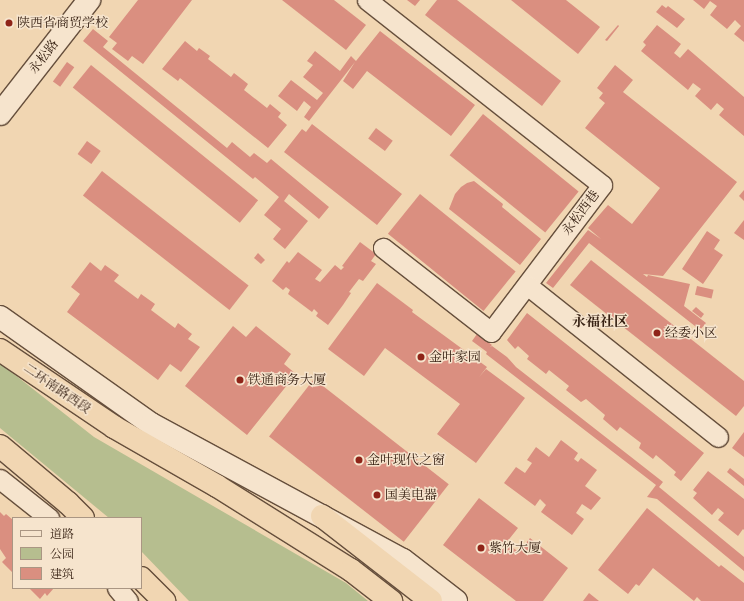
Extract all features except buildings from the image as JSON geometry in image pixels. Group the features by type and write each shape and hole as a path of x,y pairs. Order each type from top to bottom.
{"highway":[{"name":"二环南路西段","path":"0,350 114,427 217,486 351,570 391,601"},
{"path":"0,446 68,503 82,517"},
{"path":"322,516 431,601"},
{"path":"142,580 158,601"},
{"path":"142,580 164,601"},
{"path":"142,581 152,601"}],"street":[{"name":"永松路","path":"0,90 71,0"},
{"name":"永松路","path":"0,114 89,0"},
{"name":"永松西巷","path":"367,0 602,185 491,332 383,248"},
{"path":"527,285 718,437"},
{"path":"0,317 151,424 403,560 456,601"},
{"path":"0,479 48,517"},
{"path":"118,589 128,601"}],"green space":[{"path":"0,363 94,437 346,583 368,601 189,601 142,552 142,517 108,517 0,428"}],"place":[{"name":"陕西省商贸学校","path":"9,23"},
{"name":"经委小区","path":"657,333"},
{"name":"金叶家园","path":"421,357"},
{"name":"铁通商务大厦","path":"240,380"},
{"name":"金叶现代之窗","path":"359,460"},
{"name":"国美电器","path":"377,495"},
{"name":"紫竹大厦","path":"481,548"}],"district":[{"name":"永福社区","path":"600,321"}]}
